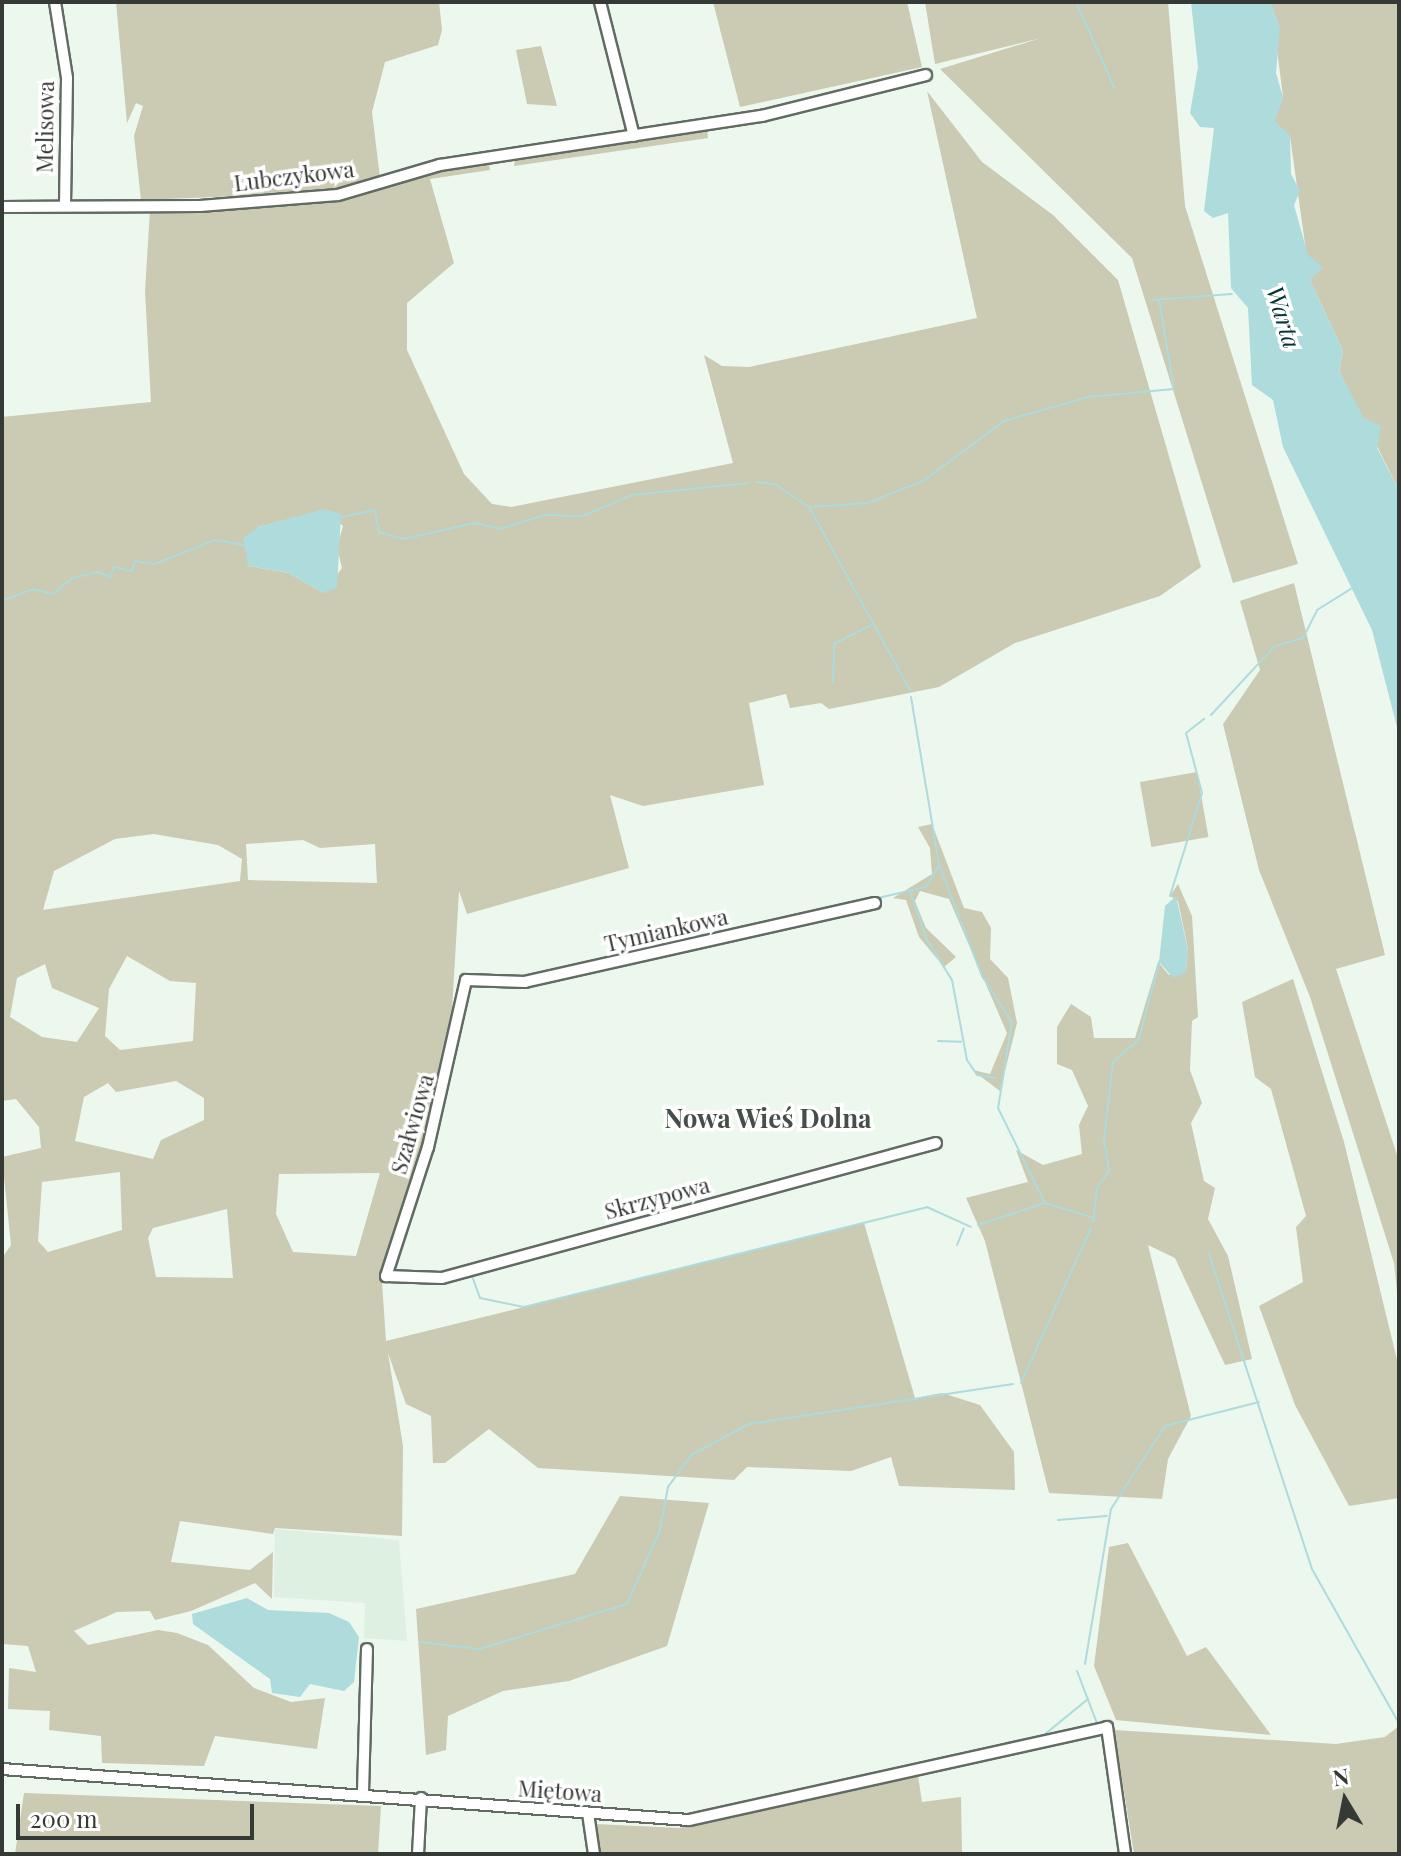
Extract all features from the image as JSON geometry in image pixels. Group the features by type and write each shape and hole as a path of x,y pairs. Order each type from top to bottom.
{"street":[{"name":"Melisowa","path":"55,2 67,78 65,205"},
{"path":"600,2 634,136"},
{"name":"Lubczykowa","path":"2,207 200,206 338,195 440,165 762,116 926,75"},
{"name":"Tymiankowa","path":"466,980 525,982 875,903"},
{"name":"Szałwiowa","path":"386,1276 428,1147 466,980"},
{"name":"Skrzypowa","path":"386,1276 442,1278 936,1143"},
{"path":"363,1792 367,1649"},
{"name":"Miętowa","path":"2,1769 363,1792 588,1813 697,1819 1107,1727 1125,1854"},
{"path":"418,1854 421,1798"},
{"path":"588,1813 594,1854"}],"shaded area":[{"path":"116,2 439,2 442,30 438,45 385,62 372,112 380,178 337,192 141,200 134,136 143,106 136,103 127,123"},
{"path":"713,2 907,2 922,67 740,107"},
{"path":"925,2 1168,2 1185,206 1298,564 1233,583 1132,258 940,69 1041,38 935,64"},
{"path":"1271,2 1399,2 1399,490 1339,371 1343,351 1310,280 1290,136 1274,122 1283,97"},
{"path":"541,46 557,106 527,104 516,50"},
{"path":"927,91 982,162 1053,215 1118,280 1201,567 1160,596 1015,643 939,687 829,709 821,703 790,708 786,694 749,703 764,785 643,806 610,795 629,868 467,914 459,891 450,1044 422,1155 381,1268 386,1341 864,1223 915,1398 942,1393 980,1405 1014,1452 1015,1490 899,1486 891,1457 851,1471 747,1467 734,1480 538,1468 489,1429 445,1463 433,1463 431,1416 406,1404 388,1353 403,1446 402,1536 275,1528 273,1534 180,1521 171,1562 250,1570 273,1552 272,1599 255,1583 191,1611 155,1620 150,1611 117,1612 74,1631 88,1645 158,1630 177,1633 208,1645 254,1688 291,1702 325,1698 317,1749 215,1736 204,1766 102,1763 101,1736 49,1730 50,1711 8,1709 9,1668 36,1672 28,1646 2,1644 2,1258 11,1245 2,1157 41,1148 39,1127 16,1099 2,1101 2,417 151,402 145,291 150,210 347,198 442,168 489,163 490,170 430,179 454,263 407,303 407,350 464,474 492,504 511,507 733,463 704,355 722,366 749,367 977,318","holes":["324,510 343,526 337,547 342,568 323,593 289,573 248,566 258,527","154,834 218,845 242,859 240,881 43,910 54,871 115,839","303,840 320,848 375,844 377,883 248,880 246,844","127,956 170,981 196,983 193,1041 120,1050 105,1036 109,989","45,964 52,988 99,1008 77,1042 42,1037 10,1017 17,978","176,1081 204,1098 204,1120 161,1140 153,1159 75,1141 84,1097 108,1083 116,1092","120,1172 122,1230 48,1252 38,1241 42,1182","380,1173 356,1256 293,1252 276,1214 279,1174","227,1209 233,1278 156,1277 148,1238 153,1228"]},
{"path":"707,128 708,138 514,166 515,159"},
{"path":"1294,583 1385,955 1336,969 1399,1161 1399,1310 1394,1263 1310,997 1259,870 1223,724 1260,670 1240,601"},
{"path":"1197,772 1208,837 1151,847 1140,782"},
{"path":"932,824 964,908 982,912 991,928 990,959 1008,978 1017,1023 1000,1091 972,1070 990,1074 1007,1033 949,899 920,891 915,901 926,928 956,957 944,967 919,937 906,900 893,898 932,874 930,848 918,827"},
{"path":"1178,884 1192,916 1198,1017 1192,1021 1190,1070 1202,1103 1191,1123 1204,1181 1215,1188 1208,1219 1228,1256 1252,1359 1225,1365 1175,1258 1148,1245 1191,1416 1168,1459 1162,1499 1049,1493 985,1241 966,1198 1028,1182 1016,1150 1043,1165 1082,1154 1079,1125 1088,1106 1072,1070 1057,1064 1057,1027 1071,1004 1091,1017 1094,1038 1135,1038 1158,962 1169,975 1186,972 1188,949 1178,901 1170,896"},
{"path":"1293,979 1344,1142 1399,1368 1399,1498 1349,1506 1295,1405 1259,1306 1303,1282 1296,1227 1306,1216 1271,1089 1255,1077 1242,1002"},
{"path":"620,1496 709,1503 667,1646 569,1681 503,1691 448,1716 446,1750 426,1755 416,1609 575,1574"},
{"path":"275,1529 399,1540 407,1641 364,1638 365,1603 274,1597"},
{"path":"1128,1543 1187,1656 1206,1647 1271,1735 1116,1720 1094,1666 1109,1547"},
{"path":"1399,1726 1399,1854 1134,1854 1114,1730 1336,1744 1385,1737"},
{"path":"918,1776 922,1802 961,1797 962,1854 599,1854 595,1824 679,1828"},
{"path":"24,1793 381,1806 378,1854 15,1854"}],"water":[{"name":"Warta","path":"1191,2 1271,2 1280,27 1276,73 1283,97 1275,122 1290,135 1291,174 1300,191 1294,205 1308,255 1323,267 1310,280 1343,351 1339,371 1364,418 1381,426 1377,448 1399,490 1399,735 1372,630 1283,447 1273,400 1252,385 1248,308 1231,288 1228,213 1213,218 1204,211 1214,128 1200,127 1190,113 1198,67"},
{"path":"324,509 341,514 337,588 323,593 289,573 248,566 243,538 258,527"},
{"path":"1176,896 1188,950 1186,972 1173,978 1159,962 1165,906"},
{"path":"247,1598 268,1610 329,1613 349,1622 359,1637 354,1682 344,1691 310,1684 300,1697 272,1693 270,1679 193,1624 192,1614"}],"waterway":[{"path":"1076,2 1115,89"},
{"path":"1151,300 1232,294"},
{"path":"809,507 868,503 923,481 1004,421 1088,397 1174,389 1159,300"},
{"path":"757,482 775,484 809,507 910,690"},
{"path":"342,517 375,510 379,532 403,539 475,523 500,529 545,515 583,516 632,495 748,483"},
{"path":"2,601 33,589 53,594 72,578 99,572 110,577 114,567 132,571 135,561 155,564 215,540 244,545"},
{"path":"1211,715 1275,646 1303,638 1317,610 1351,589"},
{"path":"833,682 834,644 871,625"},
{"path":"911,697 939,865 982,976 1012,1022 998,1108 1045,1203 1094,1218"},
{"path":"1170,896 1202,793 1186,733 1204,719"},
{"path":"878,898 926,887 939,865"},
{"path":"910,891 927,940 952,980 967,1060 977,1075 996,1078"},
{"path":"1093,1222 1097,1187 1109,1171 1104,1139 1113,1062 1139,1039 1159,962"},
{"path":"938,1041 961,1042"},
{"path":"978,1225 1045,1203"},
{"path":"472,1276 480,1298 524,1307 927,1207 971,1227"},
{"path":"957,1245 964,1228"},
{"path":"1021,1383 1091,1228"},
{"path":"1209,1254 1312,1569 1397,1720"},
{"path":"421,1642 479,1649 627,1604 660,1530 668,1487 691,1455 749,1424 1013,1384"},
{"path":"1085,1664 1111,1509 1165,1426 1259,1402"},
{"path":"1058,1520 1107,1516"},
{"path":"1077,1671 1097,1723"},
{"path":"1006,1743 1044,1735 1088,1699"}],"district":[{"name":"Nowa Wieś Dolna","path":"768,1118"}]}
